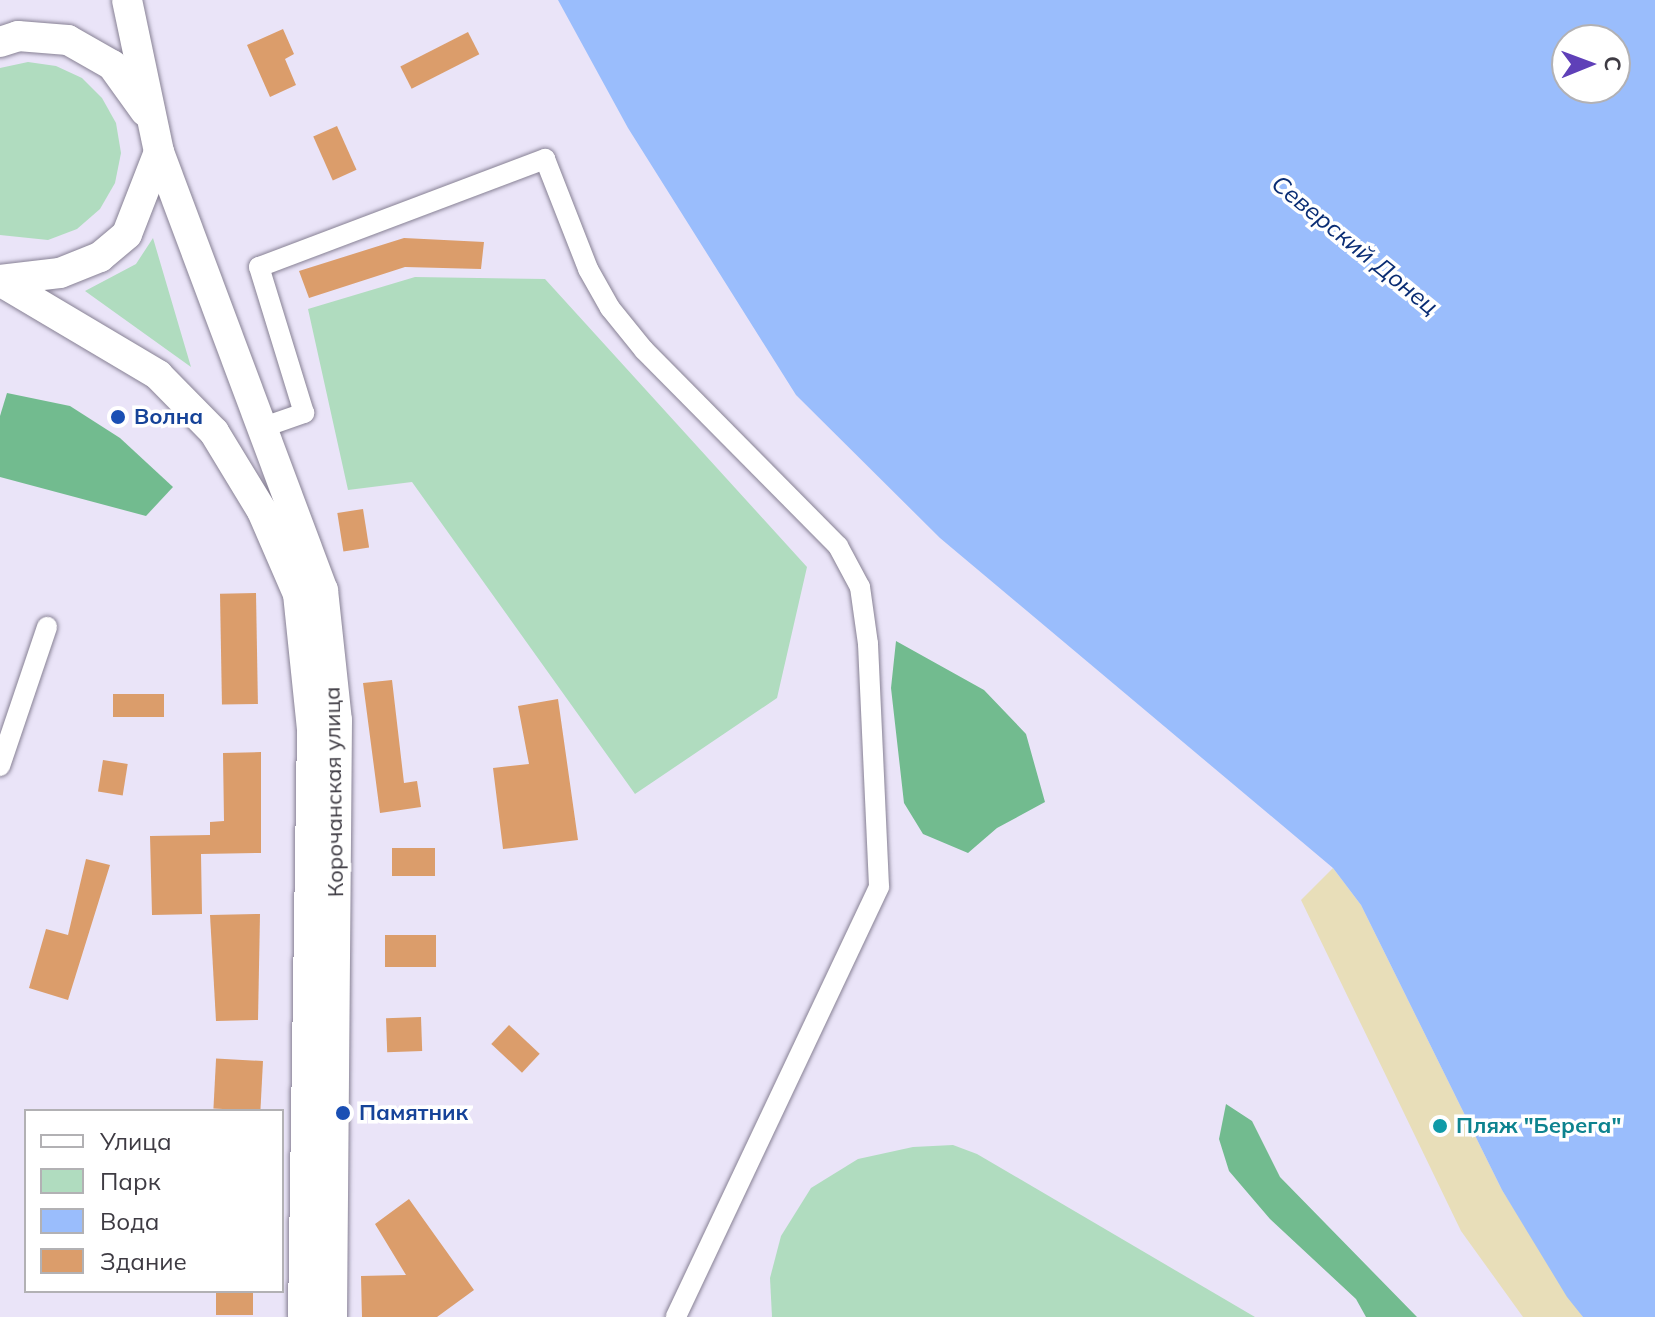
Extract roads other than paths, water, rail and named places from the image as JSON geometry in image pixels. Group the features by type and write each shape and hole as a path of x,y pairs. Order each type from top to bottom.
{"main road":[{"name":"Корочанская улица","path":"127,0 159,152 323,590 337,720 332,1317"},
{"path":"6,37 68,40 112,65 151,119"},
{"path":"0,280 60,273 100,257 127,234 159,152"},
{"name":"Корочанская улица","path":"0,280 158,375 214,432 262,511 298,594 312,730 303,1317"}],"street":[{"path":"261,428 304,413 259,267 545,159 588,269 610,308 644,350 838,546 860,587 872,707 879,887 676,1317"},
{"path":"0,766 47,627"}],"water":[{"name":"Северский Донец","path":"558,0 1655,0 1655,1317 1583,1317 1567,1297 1502,1190 1361,905 1333,868 940,538 796,395 628,128"}],"place":[{"name":"Волна","path":"118,417"},
{"name":"Памятник","path":"343,1113"},
{"name":"Пляж \"Берега\"","path":"1440,1126"}]}
